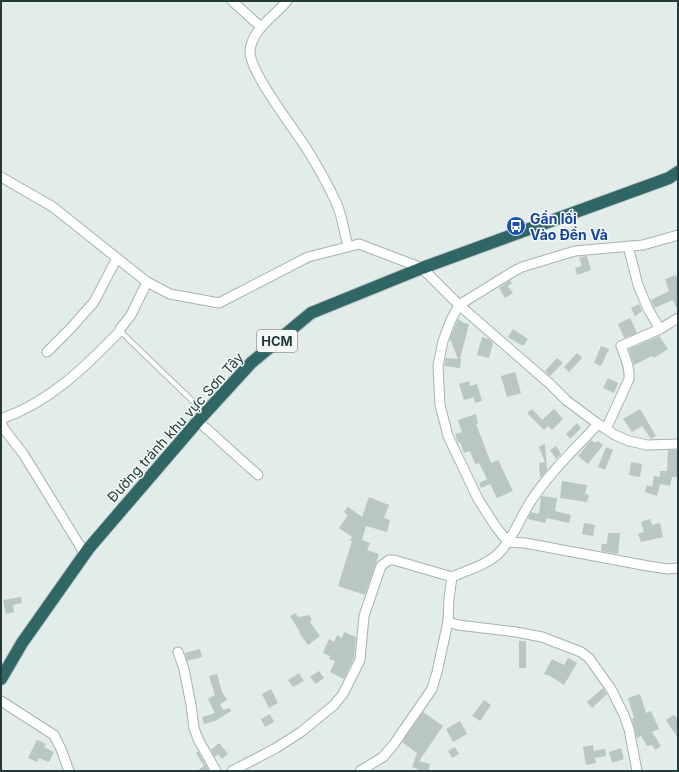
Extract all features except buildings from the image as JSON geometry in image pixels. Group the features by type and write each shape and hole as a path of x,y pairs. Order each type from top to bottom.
{"highway":[{"name":"Đường tránh khu vực Sơn Tây","path":"1,679 22,643 89,548 202,417 251,363 311,313 422,268 669,178 678,172"}],"street":[{"path":"232,1 261,27"},
{"path":"287,1 261,27 253,40 250,53 256,69 273,100 308,151 337,204 348,246"},
{"path":"1,177 53,207 147,282 170,294 218,302 308,257 359,244 422,268 459,305 550,384 566,400 606,430 629,441 648,445 678,444"},
{"path":"678,235 643,245 576,251 522,267 459,305 451,320 443,341 438,366 440,405 448,436 478,498 496,527 508,542 525,543 648,566 668,569 678,568"},
{"path":"628,246 638,285 648,309 660,330"},
{"path":"47,352 94,302 117,258"},
{"path":"1,419 19,412 58,389 82,370 120,331 131,315 147,282"},
{"path":"606,430 630,372 621,346 660,330 678,318"},
{"path":"202,417 258,475"},
{"path":"1,422 4,429 24,455 85,554"},
{"path":"232,771 276,748 301,732 334,706 343,694 360,660 364,616 381,566 389,560 394,560 452,577 488,561 498,554 508,542 531,501 552,474 598,424"},
{"path":"360,771 383,757 394,744 432,689 448,622 452,577"},
{"path":"448,622 458,625 516,632 542,637 574,649 589,658 611,689 624,714 629,729 637,771"},
{"path":"178,652 184,669 194,728 198,739 216,771"},
{"path":"1,700 54,735 69,771"}],"lane":[{"path":"120,331 202,417"}],"place":[{"name":"Gần lối Vào Đền Và","path":"516,226"}]}
